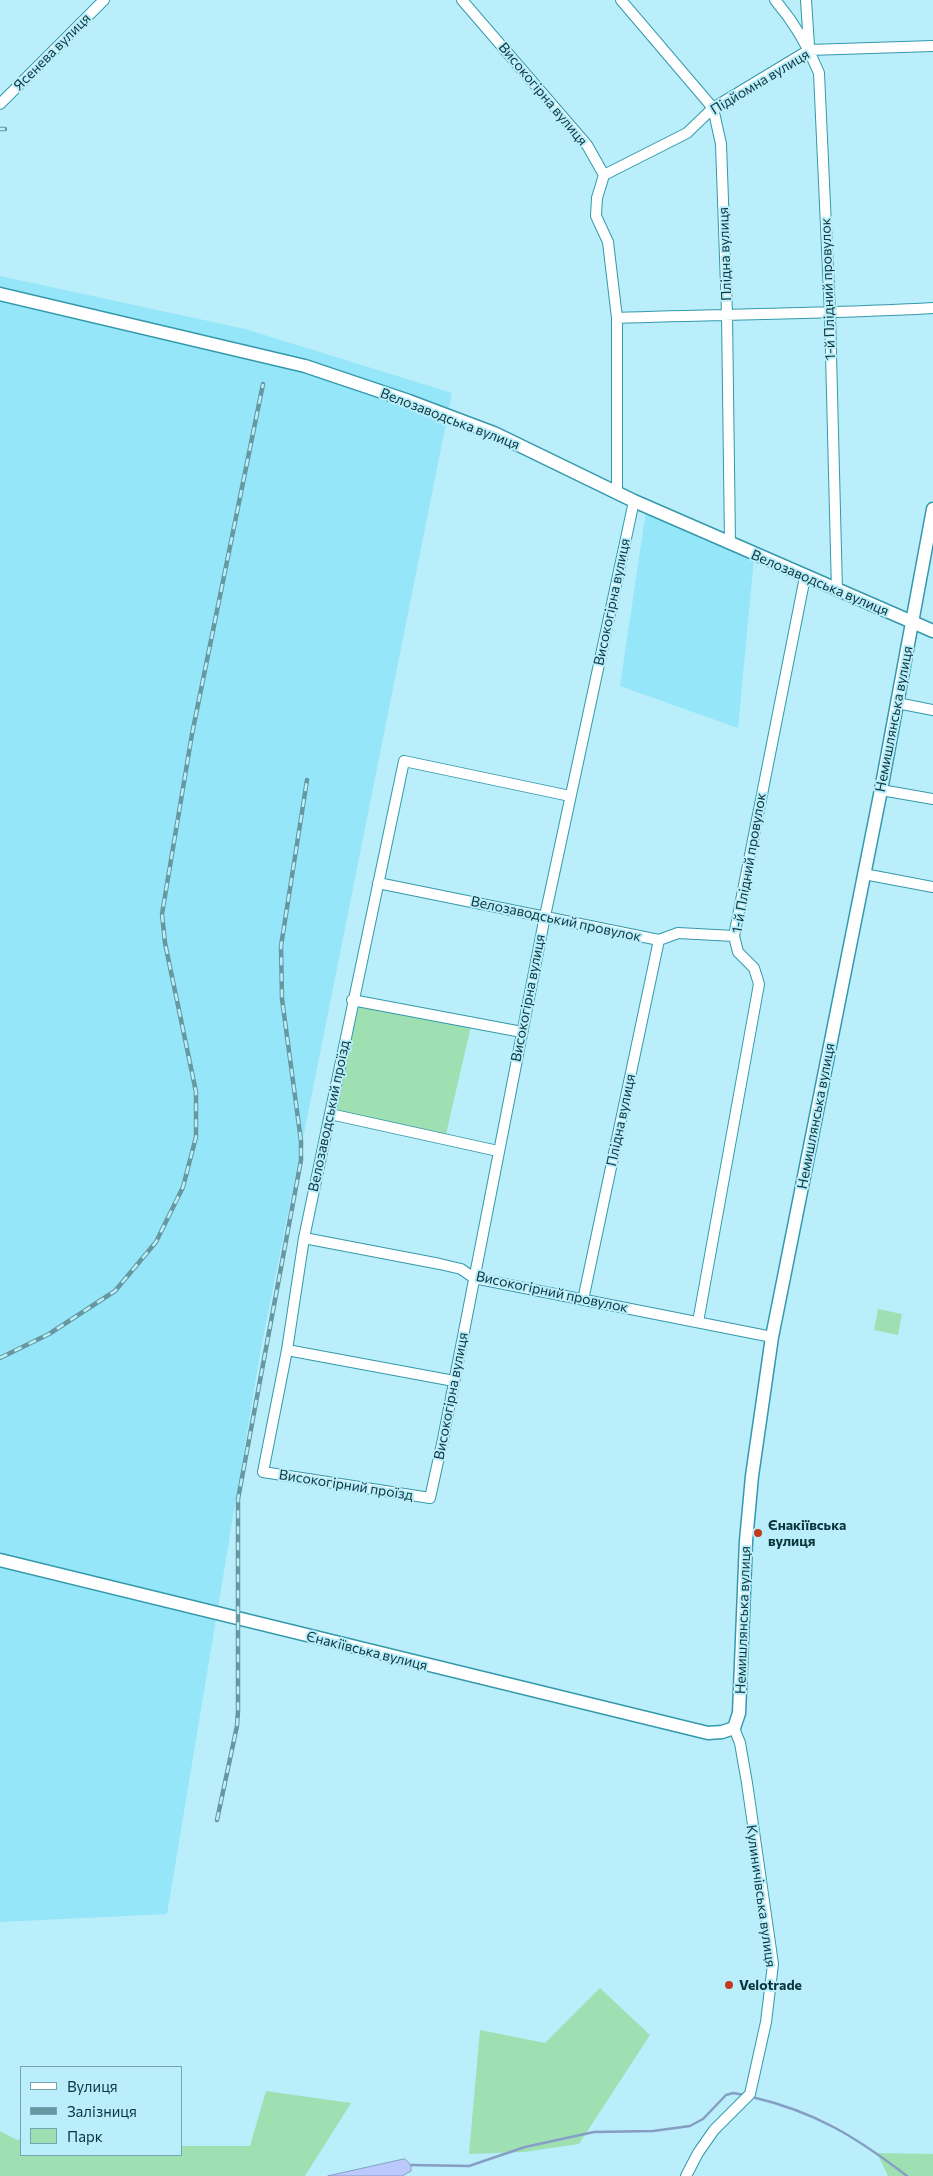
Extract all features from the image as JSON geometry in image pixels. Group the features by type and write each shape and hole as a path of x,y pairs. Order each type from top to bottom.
{"street":[{"name":"Ясенева вулиця","path":"0,104 104,0"},
{"name":"Високогірна вулиця","path":"462,0 587,145 604,175"},
{"name":"Плідна вулиця","path":"621,0 713,108 721,144 728,314 730,543"},
{"name":"1-й Плідний провулок","path":"775,0 790,17 809,50 819,73 830,314 837,591"},
{"path":"806,0 809,50"},
{"name":"Підйомна вулиця","path":"604,175 687,133 713,108 809,50 933,46"},
{"path":"604,175 597,198 596,216 608,242 616,318 618,493"},
{"name":"Велозаводська вулиця","path":"0,294 305,366 409,401 494,433 634,501 837,591 933,631"},
{"path":"616,318 728,314 830,314 933,308"},
{"name":"Високогірна вулиця","path":"430,1498 544,916 634,501"},
{"name":"Немишлянська вулиця","path":"734,1728 739,1713 746,1541 752,1476 772,1336 881,790 933,509"},
{"name":"1-й Плідний провулок","path":"698,1322 758,984 754,968 738,952 734,936 805,577"},
{"path":"897,702 933,710"},
{"name":"Велозаводський проїзд","path":"263,1472 287,1350 304,1238 352,1000 404,761 570,796"},
{"path":"881,790 933,799"},
{"path":"864,874 933,887"},
{"name":"Велозаводський провулок","path":"378,882 659,940 678,933 734,936"},
{"name":"Плідна вулиця","path":"583,1300 659,940"},
{"path":"352,1000 522,1032"},
{"path":"330,1114 498,1152"},
{"name":"Високогірний провулок","path":"304,1238 440,1264 461,1269 474,1278 772,1336"},
{"path":"287,1350 454,1381"},
{"name":"Високогірний проїзд","path":"263,1472 430,1498"},
{"name":"Єнакіївська вулиця","path":"0,1560 708,1733 722,1732 734,1728"},
{"name":"Кулиничівська вулиця","path":"686,2176 698,2153 714,2130 747,2098 766,2022 773,1964 743,1759 740,1743 734,1728"}],"shaded area":[{"path":"0,276 245,329 452,393 261,1348 167,1914 0,1922"},
{"path":"646,511 754,557 738,728 620,686"},
{"path":"405,2159 411,2165 411,2171 402,2176 328,2176"}],"green space":[{"path":"360,1005 471,1026 446,1134 339,1112 335,1107 354,1008"},
{"path":"878,1309 902,1314 898,1335 874,1330"},
{"path":"600,1988 650,2035 579,2144 524,2152 469,2154 480,2030 545,2043"},
{"path":"266,2091 351,2103 305,2176 0,2176 0,2131 17,2140 20,2139 20,2156 182,2156 182,2146 250,2146"},
{"path":"877,2153 933,2154 933,2176 888,2176"}],"waterway":[{"path":"411,2165 469,2166 525,2147 594,2132 653,2131 690,2126 703,2119 726,2095 733,2093 744,2095"},
{"path":"752,2097 796,2110 834,2127 870,2149 907,2176"}],"railway":[{"path":"0,129 5,129"},
{"path":"0,1358 49,1334 115,1291 156,1242 183,1187 196,1137 196,1092 165,943 162,914 192,734 263,384"},
{"path":"217,1820 237,1726 238,1711 238,1499 301,1160 301,1141 282,999 281,946 307,780"}],"place":[{"name":"Єнакіївська вулиця","path":"758,1533"},
{"name":"Velotrade","path":"729,1985"}]}
